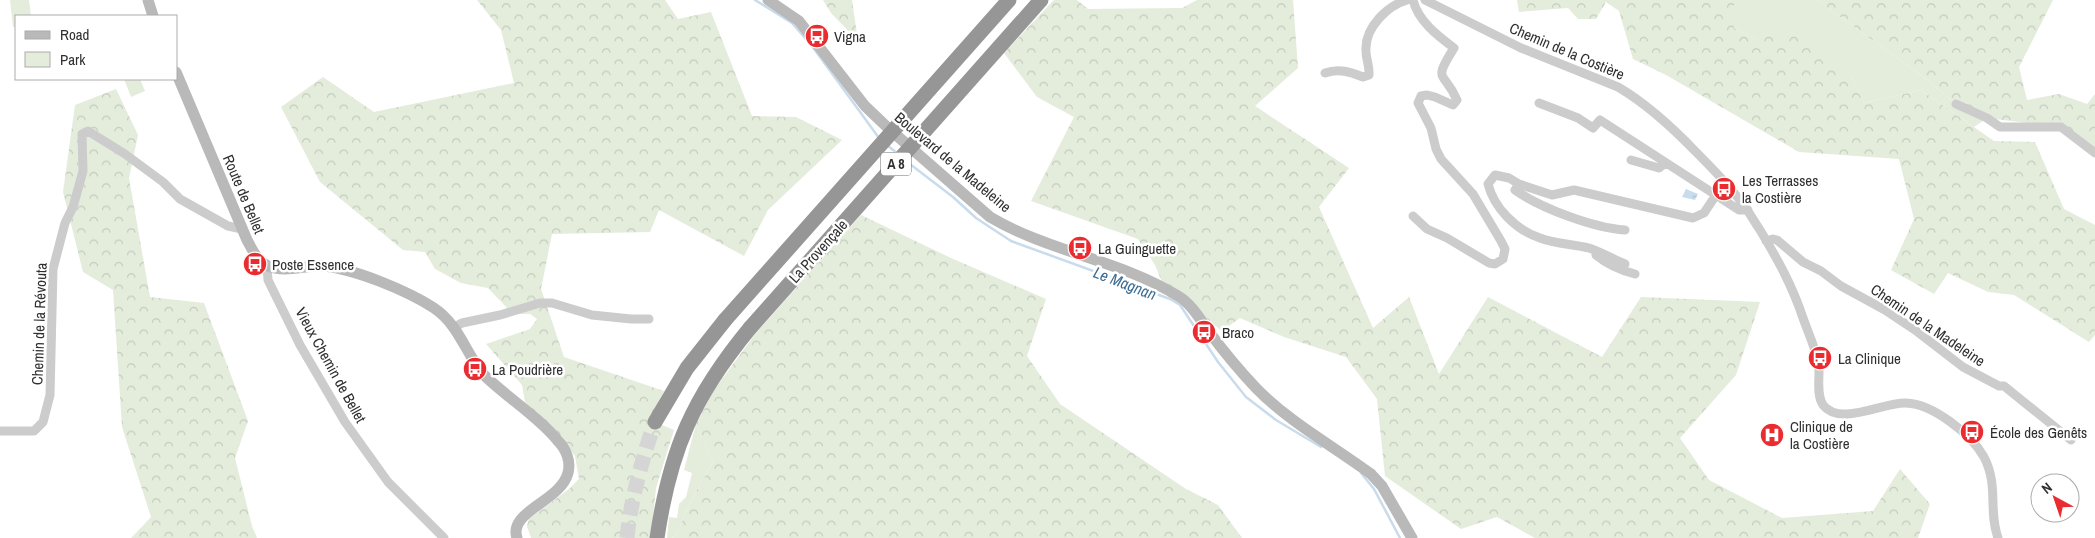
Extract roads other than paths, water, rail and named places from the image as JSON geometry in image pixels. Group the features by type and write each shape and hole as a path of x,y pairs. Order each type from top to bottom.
{"highway":[{"name":"La Provençale","path":"655,422 687,368 725,320 1008,0"},
{"name":"La Provençale","path":"658,538 662,506 672,466 688,423 711,379 750,328 1041,0"}],"street":[{"path":"148,0 153,15"},
{"name":"Boulevard de la Madeleine","path":"768,0 800,21 854,92 880,120 990,217 1022,233 1113,265 1179,296 1190,306 1237,367 1273,405 1372,474 1382,486 1412,538"},
{"path":"1325,73 1332,70 1347,71 1363,77 1369,75 1365,50 1367,37 1374,24 1386,11 1393,5 1407,0"},
{"path":"1413,0 1427,25 1454,48 1442,68 1441,74 1458,100 1453,105 1427,95 1421,96 1418,103 1431,128 1436,149 1441,159 1473,194 1505,249 1503,258 1495,264 1488,263 1447,238 1427,229 1413,216"},
{"name":"Chemin de la Costière","path":"1425,0 1521,48 1628,93 1674,130 1728,186 1748,210 1788,277 1816,358 1819,390 1824,406 1835,414 1850,414 1889,404 1909,403 1930,411 1962,430 1980,450 1990,470 1994,491 1994,519 1998,538"},
{"name":"Route de Bellet","path":"178,77 242,229 252,250 267,266"},
{"path":"1539,103 1578,118 1593,128 1600,120 1742,211 1748,210"},
{"path":"1956,104 1987,118 2000,127 2061,126 2095,153"},
{"name":"Chemin de la Révouta","path":"0,432 34,430 43,422 48,408 51,382 50,334 53,269 65,223 73,207 83,171 82,134 88,131 125,154 163,182 180,199 222,223 242,229"},
{"path":"1631,160 1659,168 1665,163"},
{"path":"1625,264 1591,249 1539,238 1515,224 1502,212 1492,197 1488,184 1495,175 1509,178 1519,184 1552,195 1574,190 1686,218 1693,218 1704,213 1716,195"},
{"path":"1519,184 1515,190 1523,196 1561,213 1611,229 1625,230"},
{"name":"Chemin de la Madeleine","path":"1766,241 1773,238 1777,240 1803,262 1821,271 1841,286 1865,298 1915,330 1963,367 1999,386 2004,386 2071,440"},
{"path":"1591,249 1606,263 1635,274"},
{"path":"267,266 285,269 308,266 333,267 360,273 433,308 455,327 483,374 558,440 567,457 569,464 567,475 562,485 553,495 519,520 515,530 517,538"},
{"name":"Vieux Chemin de Bellet","path":"267,266 268,280 300,345 345,422 388,482 444,538"},
{"path":"455,327 462,323 540,303 552,303 592,315 649,319"}],"water":[{"path":"1686,189 1698,194 1695,200 1682,197"}],"waterway":[{"name":"Le Magnan","path":"755,0 792,23 812,46 879,138"},
{"name":"Le Magnan","path":"887,145 898,154"},
{"name":"Le Magnan","path":"906,161 953,197 976,218 1011,241 1170,299 1180,305 1218,362 1246,397 1276,420 1321,447"},
{"name":"Le Magnan","path":"1361,473 1374,489 1400,538"}],"tunnel":[{"path":"627,538 631,508 655,422"}],"place":[{"name":"Vigna","path":"817,36"},
{"name":"Les Terrasses la Costière","path":"1724,189"},
{"name":"La Guinguette","path":"1080,248"},
{"name":"Poste Essence","path":"255,264"},
{"name":"Braco","path":"1204,332"},
{"name":"La Clinique","path":"1820,358"},
{"name":"La Poudrière","path":"475,369"},
{"name":"École des Genêts","path":"1972,432"},
{"name":"Clinique de la Costière","path":"1772,435"}]}
